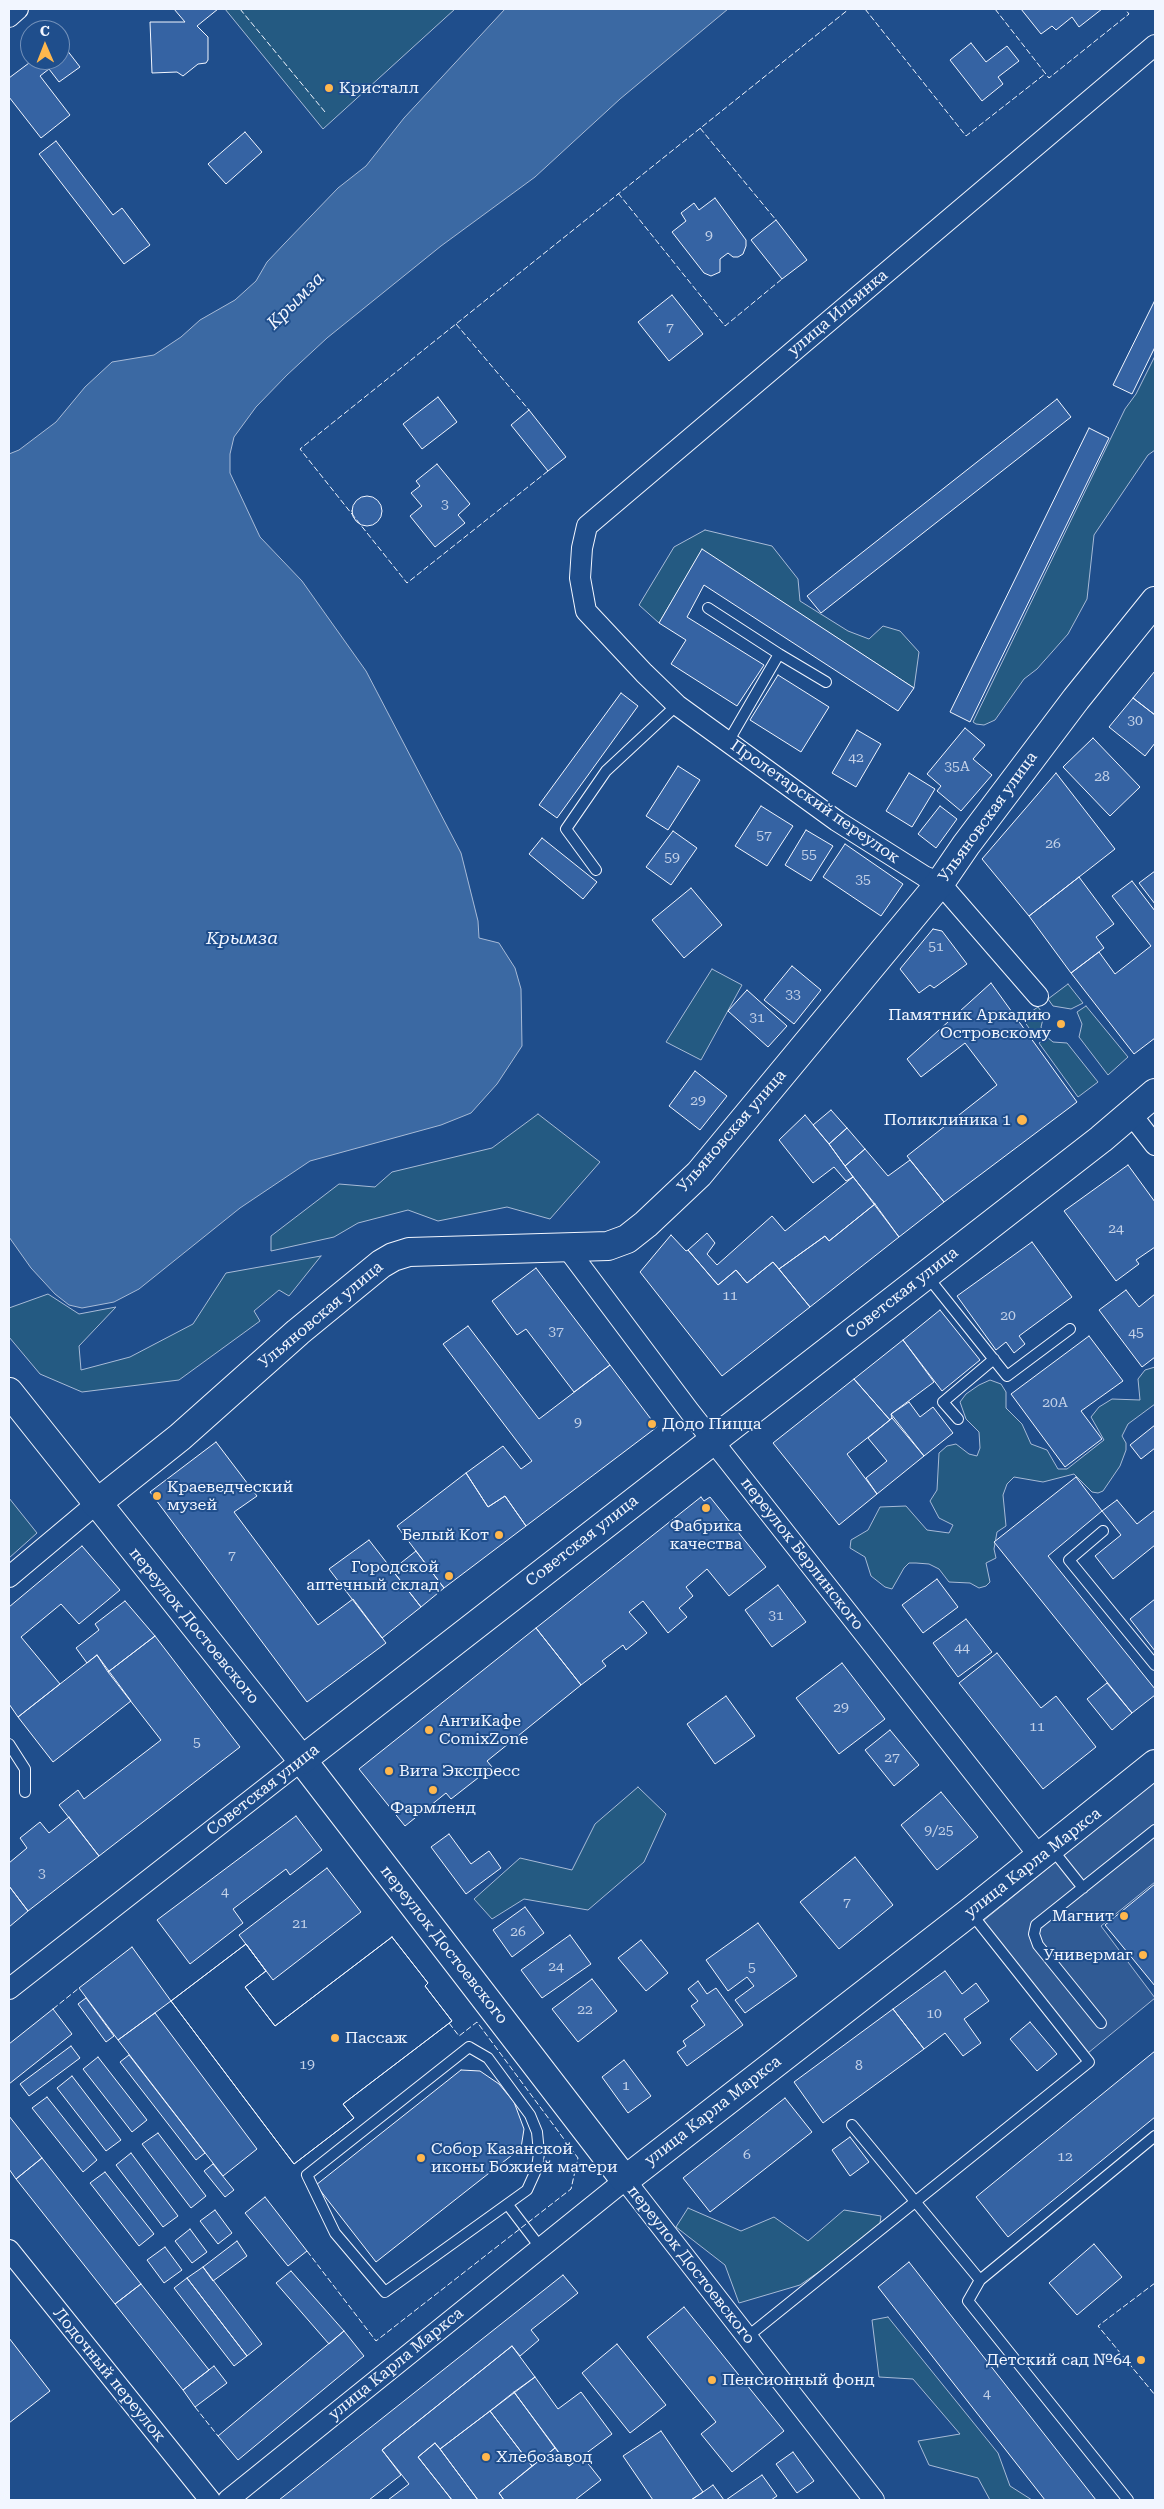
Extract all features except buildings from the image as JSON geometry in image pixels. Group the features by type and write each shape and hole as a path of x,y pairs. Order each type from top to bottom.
{"main road":[{"name":"Ульяновская улица","path":"96,1504 180,1437 298,1332 381,1264 393,1257 409,1252 608,1246 627,1239 699,1174 940,883 966,845 1070,706 1155,601"},
{"name":"Советская улица","path":"302,1760 712,1439 926,1275 1131,1114 1155,1093"},
{"name":"переулок Достоевского","path":"9,1392 96,1504 302,1760 625,2180"},
{"name":"улица Карла Маркса","path":"625,2180 1046,1853 1155,1764"}],"street":[{"path":"9,17 18,9"},
{"name":"улица Ильинка","path":"586,611 580,578 582,548 587,526 1155,45"},
{"name":"Пролетарский переулок","path":"586,611 677,705 837,821 924,876 940,883 1038,996"},
{"path":"1131,1114 1155,1145"},
{"name":"переулок Берлинского","path":"567,1248 712,1439 1046,1853"},
{"name":"Ульяновская улица","path":"9,1577 96,1504"},
{"name":"Советская улица","path":"9,1989 302,1760"},
{"name":"улица Карла Маркса","path":"228,2500 625,2180"},
{"name":"переулок Достоевского","path":"625,2180 874,2500"},
{"name":"Лодочный переулок","path":"9,2250 210,2500"}],"lane":[{"path":"708,608 826,682"},
{"path":"728,742 779,654"},
{"path":"596,870 566,829 606,771 677,705"},
{"path":"926,1275 1007,1376 1070,1329"},
{"path":"958,1419 943,1402 994,1359"},
{"path":"1103,1531 1069,1560 1155,1665"},
{"path":"9,1744 25,1769 24,1792"},
{"path":"1102,2023 1038,1945 1034,1934 1036,1925 1155,1830"},
{"path":"1046,1853 1083,1888"},
{"path":"747,2337 1089,2062 970,1912"},
{"path":"469,2047 488,2058 530,2115 537,2132 539,2153 537,2168 527,2190 508,2205 385,2292 336,2233 307,2174 469,2047"},
{"path":"852,2126 914,2203 980,2280"},
{"path":"1128,2500 968,2301 980,2280 1155,2136"},
{"path":"508,2205 540,2247"}],"shaded area":[{"name":"Кристалл","path":"225,9 455,9 323,129"},
{"path":"1155,356 1155,450 1148,455 1094,535 1087,599 1068,634 1037,669 1024,679 995,720 984,725 976,724 973,722 1125,409 1136,394"},
{"path":"705,530 772,546 798,579 800,601 848,631 869,639 883,626 900,631 919,652 914,688 702,550 659,623 639,605 674,547"},
{"path":"712,969 742,985 701,1060 666,1042"},
{"path":"1068,984 1083,1003 1071,1009 1053,1006 1048,999"},
{"path":"1086,1006 1128,1057 1108,1075 1079,1037 1082,1024 1077,1012"},
{"path":"1038,1007 1044,1015 1041,1027 1043,1032 1036,1038 1022,1018"},
{"path":"1047,1037 1053,1042 1067,1043 1098,1082 1078,1097 1039,1043"},
{"path":"538,1114 600,1162 550,1219 507,1207 438,1221 408,1210 358,1223 334,1237 271,1251 271,1236 339,1184 375,1187 392,1172 492,1148"},
{"path":"321,1256 289,1296 279,1290 254,1311 260,1321 179,1380 82,1392 40,1374 9,1337 9,1308 48,1294 79,1314 116,1307 79,1346 81,1370 130,1357 193,1324 226,1273"},
{"path":"1155,1367 1155,1404 1128,1424 1122,1436 1126,1443 1126,1450 1120,1466 1103,1491 1098,1493 1092,1492 1074,1474 1043,1482 1014,1477 1007,1484 1003,1495 1006,1526 997,1532 994,1549 996,1558 986,1563 990,1582 986,1586 979,1588 970,1583 949,1582 939,1569 929,1564 909,1563 892,1589 885,1587 871,1576 865,1557 850,1548 851,1540 868,1530 880,1507 906,1506 927,1530 949,1533 953,1525 939,1518 930,1501 937,1490 939,1453 947,1446 956,1444 969,1454 977,1456 980,1448 979,1432 966,1419 960,1402 966,1394 979,1385 990,1380 1001,1384 1006,1392 1006,1408 1022,1424 1031,1444 1047,1450 1058,1469 1067,1469 1104,1440 1091,1417 1099,1407 1112,1399 1140,1400 1138,1379 1145,1370"},
{"path":"9,1498 37,1533 9,1558"},
{"path":"1155,1781 1155,1882 1101,1926 1155,1998 1088,2053 983,1921"},
{"path":"638,1787 666,1814 644,1862 588,1910 524,1899 492,1919 474,1899 520,1858 572,1870 595,1824"},
{"path":"688,2208 741,2231 774,2217 808,2241 844,2210 881,2216 879,2230 800,2285 739,2303 725,2265 676,2227"},
{"path":"888,2317 998,2453 1010,2486 1032,2500 990,2500 978,2478 929,2465 918,2441 960,2434 913,2379 879,2377 872,2320"}],"water":[{"name":"Крымза","path":"505,9 728,9 620,99 535,177 441,246 327,338 287,375 256,407 234,437 230,454 230,473 260,537 302,581 366,671 461,853 478,921 479,938 499,943 515,968 521,989 522,1046 497,1084 471,1113 441,1125 310,1161 240,1208 139,1289 114,1302 82,1308 69,1305 55,1294 31,1268 9,1237 9,454 19,450 56,422 85,387 112,362 154,355 181,337 200,320 235,300 256,281 267,262 338,188 366,166 404,118"}],"fence":[{"path":"240,9 325,112"},
{"path":"548,471 407,583 300,449 849,9"},
{"path":"865,9 966,136 1045,74"},
{"path":"995,9 1049,78 1129,14 1125,9"},
{"path":"700,128 776,220"},
{"path":"618,193 725,326 782,279"},
{"path":"456,324 529,410"},
{"path":"53,2009 79,1988"},
{"path":"307,2251 376,2341 571,2189 578,2158 477,2022 459,2036 449,2023"},
{"path":"1155,2283 1098,2326 1155,2395"},
{"path":"195,2407 218,2436"}],"place":[{"name":"Кристалл","path":"329,88"},
{"name":"Памятник Аркадию Островскому","path":"1061,1024"},
{"name":"Поликлиника 1","path":"1022,1120"},
{"name":"Додо Пицца","path":"652,1424"},
{"name":"Краеведческий музей","path":"157,1496"},
{"name":"Фабрика качества","path":"706,1508"},
{"name":"Белый Кот","path":"499,1535"},
{"name":"Городской аптечный склад","path":"449,1576"},
{"name":"АнтиКафе ComixZone","path":"429,1730"},
{"name":"Вита Экспресс","path":"389,1771"},
{"name":"Фармленд","path":"433,1790"},
{"name":"Магнит","path":"1124,1916"},
{"name":"Универмаг","path":"1143,1955"},
{"name":"Пассаж","path":"335,2038"},
{"name":"Собор Казанской иконы Божией матери","path":"421,2158"},
{"name":"Детский сад №64","path":"1141,2360"},
{"name":"Пенсионный фонд","path":"712,2380"},
{"name":"Хлебозавод","path":"486,2457"}]}
